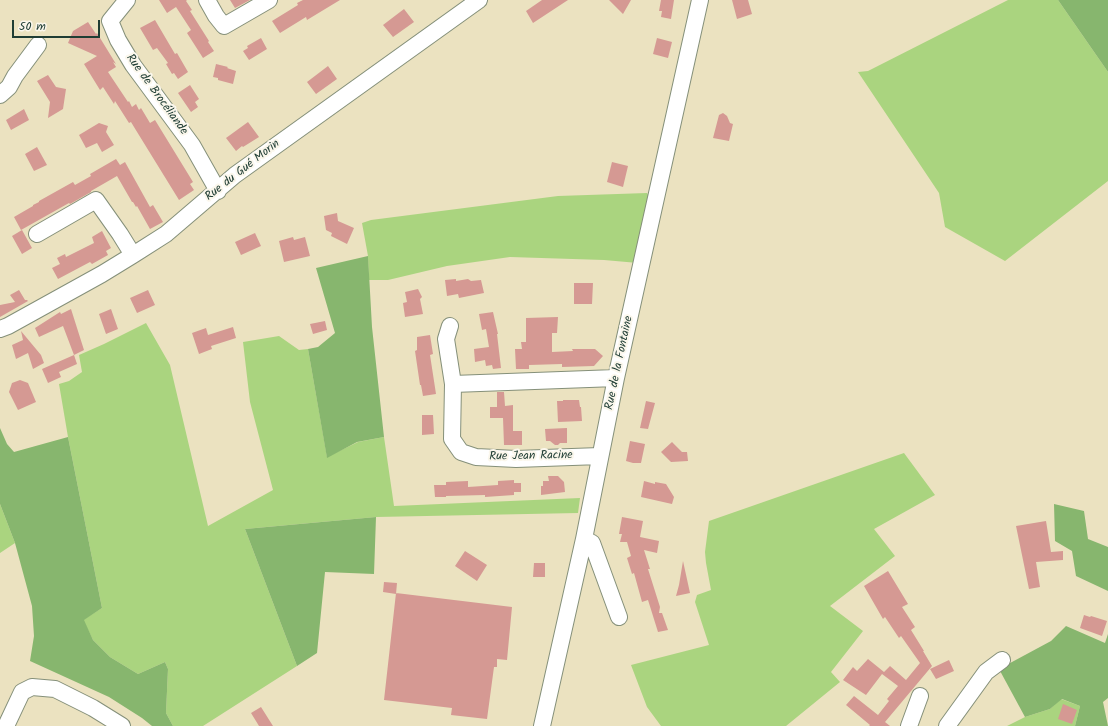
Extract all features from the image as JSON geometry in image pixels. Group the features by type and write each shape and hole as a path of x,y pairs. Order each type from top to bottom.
{"street":[{"name":"Rue de Brocéliande","path":"127,0 110,21 118,40 133,65 192,145 218,190"},
{"path":"207,0 216,16 224,26 269,0"},
{"name":"Rue du Gué Morin","path":"0,329 102,274 166,234 235,175 478,0"},
{"name":"Rue de la Fontaine","path":"542,726 584,539 616,378 700,0"},
{"path":"0,95 9,87 15,76 38,45"},
{"path":"37,234 96,200 133,255"},
{"name":"Rue Jean Racine","path":"450,326 446,339 453,384 452,439 461,452 476,457 516,459 600,456"},
{"path":"453,384 616,378"},
{"path":"584,539 592,543 619,617"},
{"path":"947,726 986,672 1002,660"},
{"path":"6,726 22,692 32,687 55,689 93,708 122,726"},
{"path":"909,726 920,696"}],"green space":[{"path":"1008,0 1058,0 1108,72 1108,181 1005,261 945,227 939,193 858,72 868,71"},
{"path":"1058,0 1108,0 1108,72"},
{"path":"647,193 651,200 638,263 604,260 510,257 447,266 388,280 369,280 368,256 362,223 371,220 558,196"},
{"path":"368,256 372,327 384,437 357,442 327,458 308,349 318,347 335,333 316,268"},
{"path":"146,323 170,365 208,526 273,490 250,402 243,342 279,336 299,350 308,349 327,457 358,442 384,437 394,506 580,498 578,513 376,517 245,529 297,666 203,726 173,726 166,713 168,669 165,662 138,674 110,657 93,640 83,620 102,608 59,384 69,381 82,372 79,355"},
{"path":"0,428 7,444 14,452 68,437 102,608 84,620 93,640 110,657 138,674 165,662 168,669 166,713 173,726 152,726 109,697 30,661 34,636 32,606 15,543 0,504"},
{"path":"904,453 935,495 874,529 895,556 830,606 863,631 831,672 840,682 786,726 661,726 647,707 631,665 709,645 695,602 697,595 711,590 705,552 709,521"},
{"path":"0,504 15,543 0,553"},
{"path":"1054,504 1084,511 1088,539 1108,547 1108,591 1076,576 1072,551 1055,541"},
{"path":"376,517 374,574 325,572 317,653 297,666 245,529"},
{"path":"1066,626 1105,643 1108,634 1108,698 1103,702 1108,726 1075,726 1080,706 1062,699 1050,709 1025,717 999,669 1051,641"},
{"path":"1061,699 1080,706 1075,726 1007,726 1025,717 1050,709"}],"building":[{"path":"159,0 187,0 186,1 192,10 190,11 214,51 203,58 187,33 191,30 176,7 167,13"},
{"path":"230,0 250,0 235,8"},
{"path":"303,0 340,0 307,20 306,17 280,33 272,21 298,5 297,3"},
{"path":"542,0 568,0 533,23 526,11"},
{"path":"609,0 631,0 623,14"},
{"path":"661,0 674,0 671,19 661,17 662,11 659,11"},
{"path":"732,0 748,0 752,14 737,19"},
{"path":"404,9 414,22 393,37 383,25"},
{"path":"155,20 175,54 177,53 188,72 178,79 174,73 172,74 166,64 168,63 157,48 153,50 140,28"},
{"path":"88,22 96,34 97,33 116,64 113,62 116,67 108,72 132,107 136,104 139,110 141,108 150,123 155,120 193,182 190,184 194,190 179,200 131,122 129,123 115,101 114,104 103,87 100,90 84,64 97,56 68,43 73,31"},
{"path":"261,38 267,49 249,60 243,51 248,48 247,46"},
{"path":"657,38 672,42 668,58 653,54"},
{"path":"216,64 236,71 233,84 213,77"},
{"path":"328,66 337,79 316,94 307,82"},
{"path":"48,75 56,87 66,89 63,109 48,118 50,102 37,81"},
{"path":"190,85 199,99 195,102 198,107 191,112 178,93"},
{"path":"24,109 29,120 11,130 6,120"},
{"path":"723,113 727,116 730,123 733,124 729,141 713,138 719,115"},
{"path":"248,122 259,137 236,151 226,138"},
{"path":"99,123 108,126 106,132 114,145 102,152 97,143 86,148 79,135"},
{"path":"37,147 47,165 34,171 25,154"},
{"path":"116,159 120,165 125,162 150,207 153,205 163,222 150,229 117,176 70,204 69,203 21,230 14,217 73,182 75,185 91,176 90,174"},
{"path":"612,162 628,166 623,187 607,182"},
{"path":"337,213 338,221 354,228 347,244 331,236 332,233 326,230 324,216"},
{"path":"22,230 32,248 22,254 12,236"},
{"path":"102,231 111,248 106,251 108,255 92,264 90,262 58,279 52,268 60,264 57,258 65,254 66,257 94,243 92,237"},
{"path":"255,233 261,246 241,255 235,242"},
{"path":"293,237 294,240 305,237 310,256 284,262 279,241"},
{"path":"456,279 456,281 468,279 471,281 481,280 484,293 459,298 458,294 447,296 445,280"},
{"path":"574,283 593,283 592,304 574,304"},
{"path":"418,289 422,297 420,299 423,314 405,317 403,303 407,302 405,292"},
{"path":"19,290 25,300 28,301 0,317 0,305 15,302 10,295"},
{"path":"148,290 155,305 137,313 130,298"},
{"path":"71,309 84,350 74,355 63,326 39,337 35,328 60,312 61,314"},
{"path":"111,309 118,329 106,334 99,314"},
{"path":"493,312 498,334 501,368 493,369 492,365 486,366 485,360 475,362 474,349 489,347 486,329 482,330 479,314"},
{"path":"558,317 557,333 552,333 552,352 573,351 572,349 595,349 603,356 594,366 562,367 562,364 529,365 529,369 516,369 515,349 522,349 521,342 526,342 526,318"},
{"path":"325,321 327,330 313,334 310,324"},
{"path":"233,327 236,338 211,346 212,349 199,354 192,333 206,328 208,335"},
{"path":"21,331 41,355 44,363 33,369 28,353 16,359 12,345 23,340"},
{"path":"430,335 433,354 430,355 436,394 423,396 415,351 417,350 417,337"},
{"path":"74,355 77,364 59,372 61,377 48,383 42,369"},
{"path":"20,380 28,383 36,402 18,410 9,392 12,383"},
{"path":"497,392 504,392 505,406 513,405 513,431 522,431 522,445 504,445 503,418 490,418 490,407 497,407"},
{"path":"579,400 582,421 558,422 557,401"},
{"path":"646,401 655,403 648,429 640,428"},
{"path":"422,415 433,415 434,434 422,435"},
{"path":"567,428 567,443 555,445 550,441 546,441 545,429"},
{"path":"630,441 645,444 641,463 626,461"},
{"path":"672,442 682,452 687,452 688,461 671,462 661,452"},
{"path":"548,476 558,476 564,482 565,492 541,495 541,486 543,486 543,481 549,481"},
{"path":"514,480 514,483 521,483 521,492 514,492 514,495 485,497 485,495 435,497 434,485 446,485 446,482 468,481 468,487 498,485 498,481"},
{"path":"644,481 655,484 655,482 666,484 674,497 672,504 641,497"},
{"path":"622,517 643,521 640,537 659,541 657,553 644,550 650,569 648,569 660,607 659,613 662,613 668,630 658,632 648,600 642,602 634,573 632,574 627,558 631,556 627,542 620,542 622,534 619,534"},
{"path":"1046,521 1051,552 1063,551 1063,560 1036,562 1040,587 1029,589 1016,526"},
{"path":"465,551 487,565 477,581 455,566"},
{"path":"683,561 690,593 676,596 679,585"},
{"path":"534,563 545,563 545,577 533,577"},
{"path":"888,571 908,604 902,607 915,627 911,630 932,666 885,722 890,726 869,726 870,725 846,705 854,696 878,715 889,701 887,699 898,686 882,674 866,695 843,680 853,667 857,671 868,659 884,672 890,666 906,680 920,663 901,636 899,638 885,617 883,619 864,586"},
{"path":"384,582 397,583 396,594 383,592"},
{"path":"396,593 512,607 507,660 497,659 497,667 494,667 487,719 451,715 452,708 384,700"},
{"path":"1084,615 1107,621 1102,636 1080,628"},
{"path":"949,660 954,671 936,679 930,669"},
{"path":"1063,704 1077,710 1072,724 1058,719"},
{"path":"261,707 273,726 259,726 251,713"}]}
